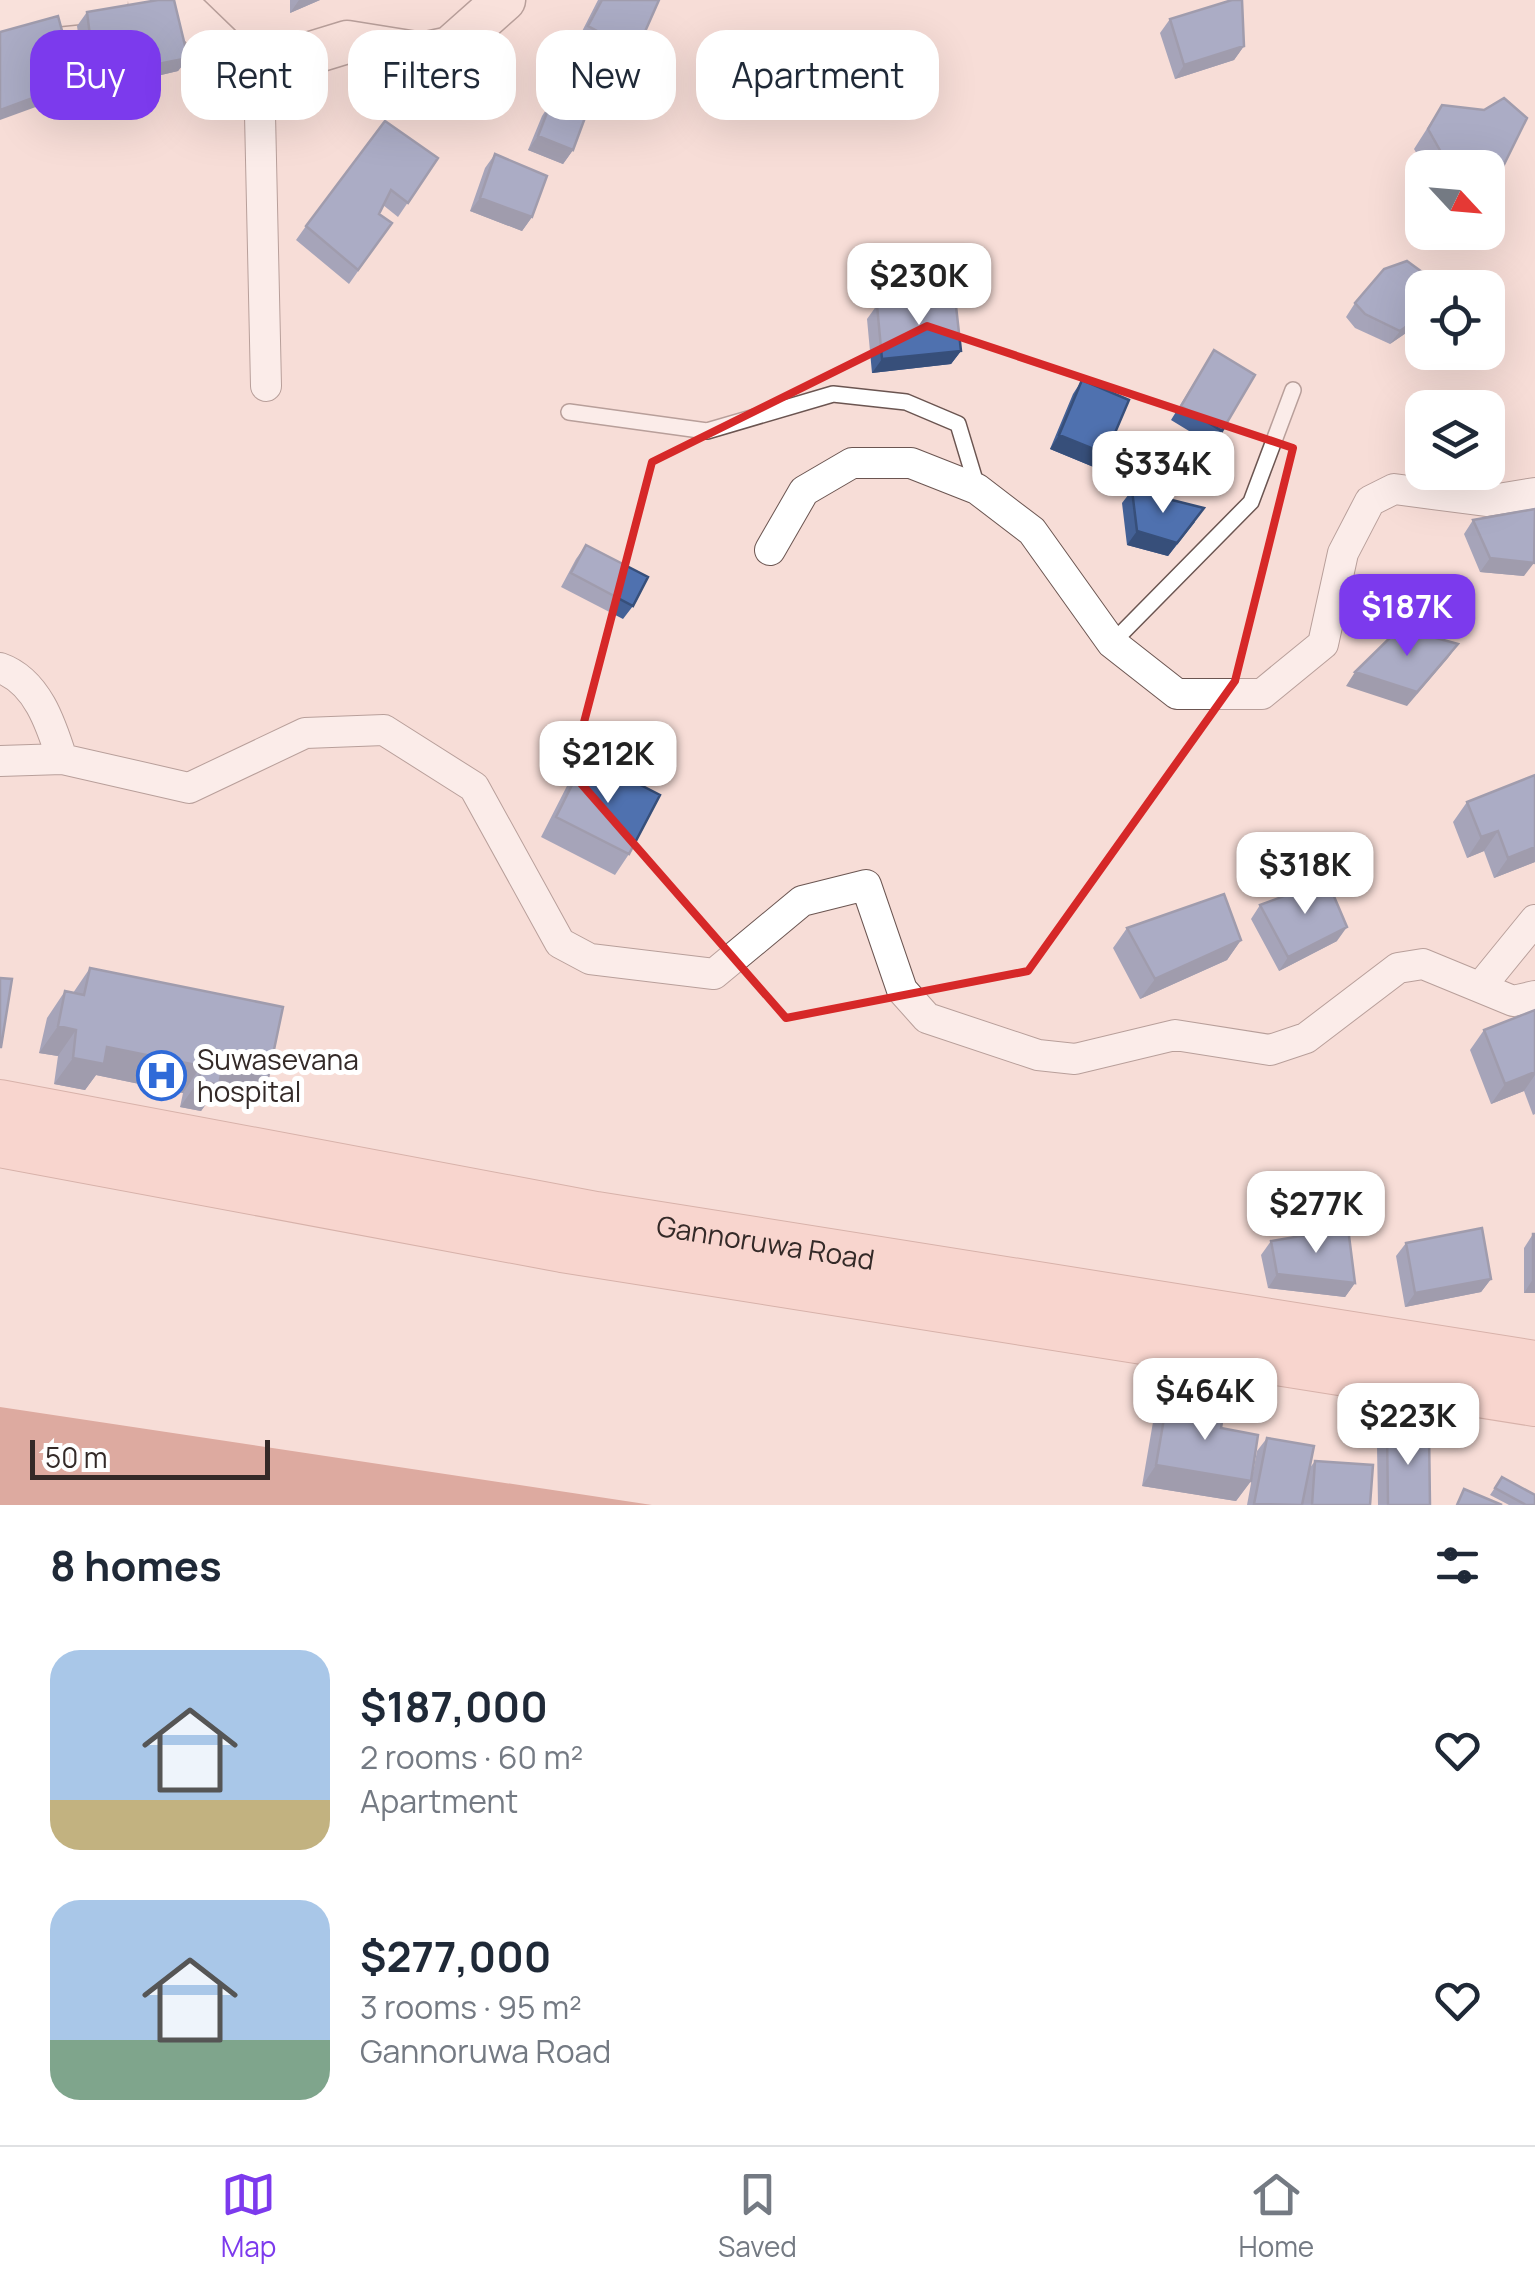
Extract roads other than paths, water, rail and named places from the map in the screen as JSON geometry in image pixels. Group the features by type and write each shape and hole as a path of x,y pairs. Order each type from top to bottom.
{"main road":[{"name":"Gannoruwa Road","path":"0,1104 596,1216 1535,1364"},
{"name":"Gannoruwa Road","path":"0,1143 562,1248 1535,1402"}],"street":[{"path":"0,12 107,0"},
{"path":"148,0 180,8 203,30"},
{"path":"328,48 347,42 422,54 450,48 504,0"},
{"path":"261,120 266,386"},
{"path":"770,550 804,491 852,463 911,463 977,489 1032,531 1112,642 1177,694 1262,694 1323,644 1343,553 1370,501 1394,490 1486,501 1535,493"},
{"path":"0,668 20,674 50,720 62,759"},
{"path":"0,761 62,759 189,788 304,733 384,730 474,787 560,943 590,959 714,974 802,901 866,886 902,990 928,1018 1038,1056 1075,1059 1175,1035 1270,1050 1306,1038 1398,968 1423,964 1482,985 1513,1001 1535,996"},
{"path":"1482,985 1535,920"}],"lane":[{"path":"1112,642 1250,502 1293,390"},
{"path":"569,412 707,431 833,394 906,402 958,424 977,489"}],"place":[{"name":"Suwasevana hospital","path":"162,1076"}]}
